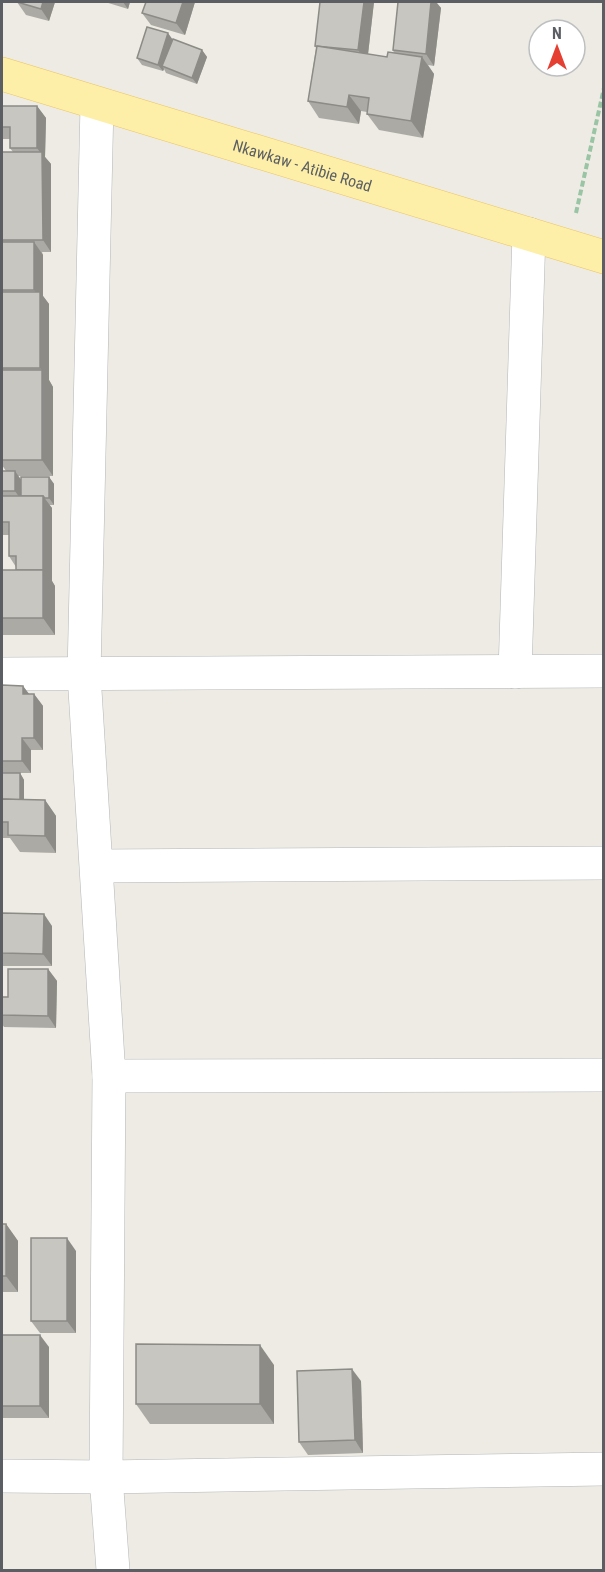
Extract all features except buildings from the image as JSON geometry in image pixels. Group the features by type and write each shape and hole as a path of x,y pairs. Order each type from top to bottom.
{"main road":[{"name":"Nkawkaw - Atibie Road","path":"2,74 603,257"}],"street":[{"path":"97,104 84,674 98,866 109,1077 106,1477 113,1570"},
{"path":"514,672 530,234"},
{"path":"2,674 603,671"},
{"path":"98,866 603,862"},
{"path":"109,1077 603,1075"},
{"path":"2,1476 106,1477 603,1469"}],"path":[{"path":"568,246 603,88"}]}
